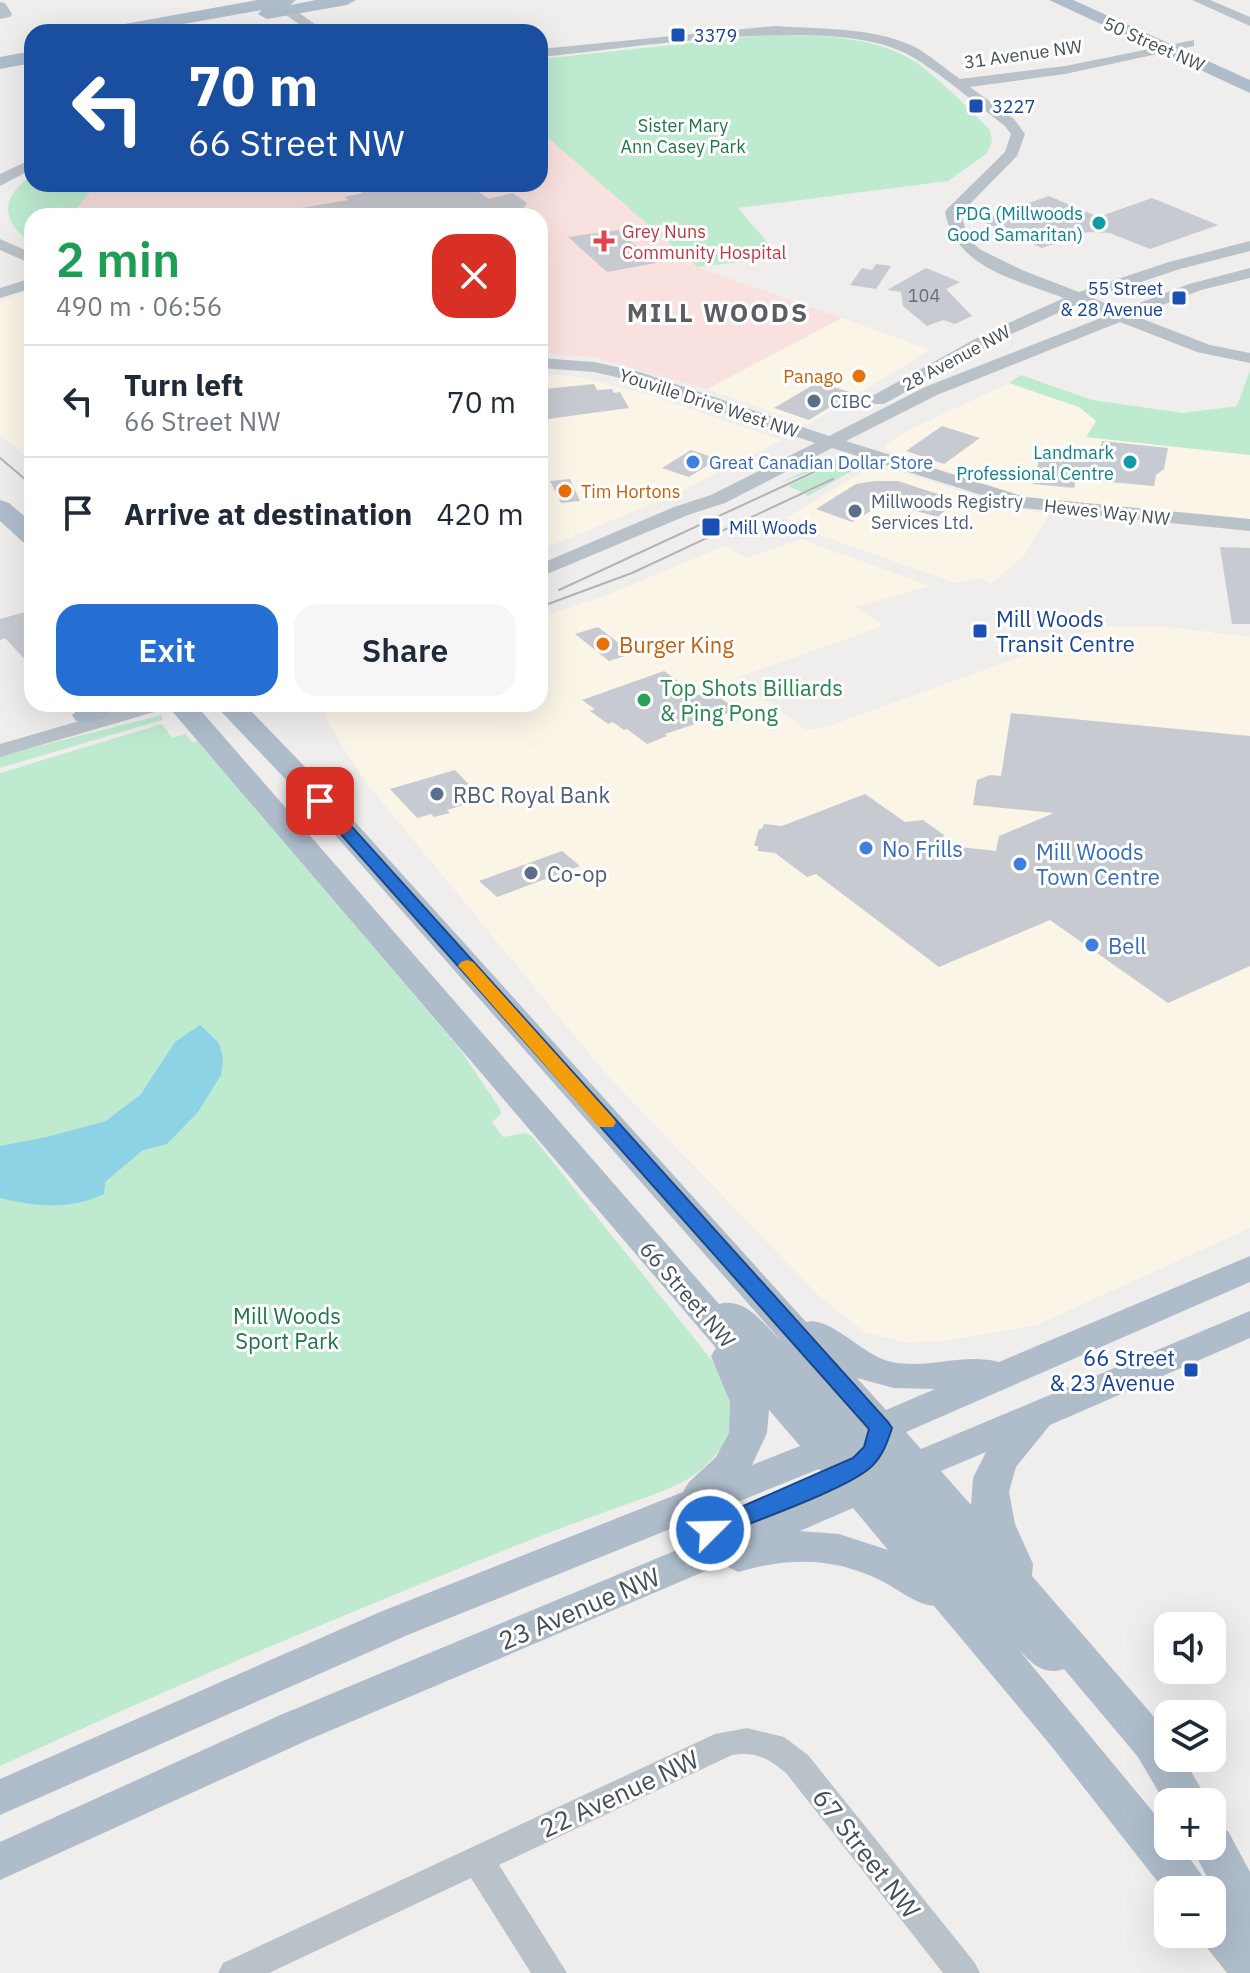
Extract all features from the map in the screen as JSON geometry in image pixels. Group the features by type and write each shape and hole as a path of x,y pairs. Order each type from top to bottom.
{"main road":[{"path":"156,24 281,3 318,0"},
{"path":"201,24 281,3 347,0"},
{"name":"50 Street NW","path":"1058,0 1250,87"},
{"name":"50 Street NW","path":"1094,0 1250,71"},
{"path":"196,24 270,9 281,3"},
{"path":"0,51 24,47"},
{"path":"0,63 24,58"},
{"path":"0,482 24,504"},
{"path":"0,508 24,530"},
{"name":"66 Street NW","path":"187,712 722,1334 1016,1586 1153,1745 1179,1788"},
{"path":"218,712 255,751 362,848"},
{"name":"66 Street NW","path":"235,712 362,848 753,1286 871,1459 955,1605 1067,1735 1179,1876"},
{"path":"660,1263 702,1283 871,1459 972,1576 1073,1679 1119,1704"},
{"name":"23 Avenue NW","path":"0,1862 293,1728 631,1586 871,1459 1021,1367 1250,1268"},
{"path":"476,1651 530,1610 871,1459 1140,1333 1250,1275"},
{"path":"753,1286 831,1347 859,1365 888,1377 924,1378 1021,1367"},
{"name":"23 Avenue NW","path":"0,1798 395,1623 682,1506 1039,1413 1250,1323"},
{"path":"682,1506 719,1480 737,1457 751,1420 746,1394 722,1334"},
{"path":"1016,1586 1011,1555 994,1522 988,1486 1004,1453 1039,1413"},
{"path":"631,1586 709,1568 775,1548 819,1545 837,1547 896,1569 955,1605"},
{"path":"1221,1860 1250,1915"},
{"path":"1226,1938 1250,1968"}],"street":[{"path":"1199,0 1250,22"},
{"path":"281,3 309,24"},
{"path":"548,52 719,35 797,31 884,41 910,50 1009,122 1018,134 1012,153 953,212 956,230 965,246 1189,345 1250,358"},
{"name":"31 Avenue NW","path":"957,84 1065,70 1189,43"},
{"path":"0,181 24,167"},
{"path":"0,244 24,255"},
{"path":"1119,316 1118,306 1127,296 1245,247"},
{"name":"28 Avenue NW","path":"548,568 681,511 718,499 822,440 954,355 1120,283 1245,247"},
{"name":"28 Avenue NW","path":"822,440 1119,316 1195,287 1250,273"},
{"path":"0,293 24,286"},
{"path":"1006,362 1079,312 1083,305 1080,299"},
{"name":"Youville Drive West NW","path":"548,364 594,367 634,376 822,440"},
{"name":"Hewes Way NW","path":"822,440 1035,504 1250,525"},
{"path":"0,740 89,712"},
{"path":"0,751 134,712"},
{"name":"22 Avenue NW","path":"235,1973 726,1743 742,1739 764,1741"},
{"name":"67 Street NW","path":"764,1741 784,1752 797,1764 963,1973"},
{"path":"477,1859 550,1973"}],"shaded area":[{"name":"Grey Nuns Community Hospital","path":"548,138 697,267 842,318 707,389 592,357 548,354 548,208 77,208 90,192 548,192"},
{"path":"24,292 24,454 0,435 0,301"},
{"path":"842,318 930,350 807,425 707,389"},
{"path":"548,374 579,377 647,394 782,440 671,496 548,547"},
{"path":"1009,383 1079,407 1096,421 1087,437 1250,455 1250,519 1063,503 1013,494 886,450 885,445 909,430"},
{"path":"893,470 1015,508 1049,514 1024,556 991,584 979,578 955,583 803,529 808,525 786,518 862,472"},
{"path":"801,539 930,586 856,607 883,626 736,678 806,730 829,726 1106,626 1169,627 1250,637 1250,1228 1037,1325 951,1340 909,1343 866,1333 818,1295 605,1073 364,780 326,720 325,712 548,712 548,614 605,596 724,546 747,558"}],"green space":[{"name":"Sister Mary Ann Casey Park","path":"766,35 844,38 882,47 917,63 990,130 992,142 986,154 948,181 738,208 780,257 697,267 548,138 548,58"},
{"path":"24,182 24,192 90,192 77,208 24,208 24,237 14,226 8,209 14,192"},
{"path":"1250,370 1250,455 1086,437 1096,421 1079,407 1009,383 1021,375 1092,400 1183,413 1237,406"},
{"path":"832,458 850,458 866,463 808,496 805,494 834,480 802,492 788,486 816,473 813,471 780,483"},
{"path":"162,715 162,720 0,768 0,756"},
{"name":"Mill Woods Sport Park","path":"162,724 172,738 185,734 192,742 198,741 202,745 459,1048 499,1107 501,1114 492,1122 503,1137 524,1133 532,1136 719,1369 731,1397 733,1420 725,1443 716,1454 696,1474 674,1486 374,1603 0,1766 0,773"}],"water":[{"path":"200,1025 219,1043 223,1058 221,1075 198,1112 167,1144 143,1150 105,1182 104,1194 79,1203 53,1205 0,1198 0,1146 106,1121 141,1094 175,1042"}],"building":[{"path":"479,192 489,199 513,193 527,203 524,208 301,208 349,200 344,197 363,193"},
{"name":"PDG (Millwoods Good Samaritan)","path":"1049,196 1094,215 1104,215 1152,198 1218,225 1150,249 1110,233 1088,232 1042,248 979,220"},
{"path":"618,230 656,263 607,272 568,237"},
{"path":"876,264 891,266 876,289 850,285 862,268 872,270"},
{"path":"926,268 960,282 946,289 972,316 955,324 943,320 927,326 903,306 901,292 887,290"},
{"name":"CIBC","path":"818,382 853,393 809,420 774,408"},
{"path":"594,384 597,390 620,392 629,408 548,419 548,389"},
{"path":"942,426 980,438 944,464 906,451"},
{"name":"Landmark Professional Centre","path":"1102,441 1168,448 1164,469 1156,475 1154,486 1076,479 1074,488 1033,484 1039,459 1055,461 1056,455 1099,459"},
{"name":"Great Canadian Dollar Store","path":"691,450 718,459 689,477 662,468"},
{"name":"Tim Hortons","path":"570,479 580,501 561,503 550,481"},
{"path":"898,481 956,500 938,517 894,505 879,506 852,522 816,509 856,484"},
{"path":"1220,547 1250,548 1250,624 1232,624"},
{"path":"24,612 24,658 5,638 0,640 0,619"},
{"name":"Burger King","path":"598,627 629,651 621,653 625,656 609,661 575,634"},
{"name":"Top Shots Billiards & Ping Pong","path":"664,671 698,695 710,691 738,710 665,734 667,736 647,744 627,729 613,722 608,724 590,711 595,709 582,700"},
{"name":"Mill Woods Town Centre","path":"1011,713 1250,736 1250,966 1168,1003 1050,920 939,967 816,874 807,877 775,853 758,851 758,846 754,846 759,829 764,824 782,826 865,794 905,822 923,820 944,835 941,845 996,851 999,836 1054,813 973,805 977,780 990,775 1001,776"},
{"name":"RBC Royal Bank","path":"455,770 483,799 447,810 450,813 417,818 390,789"},
{"name":"Co-op","path":"562,851 580,866 497,897 479,881"}],"tram line":[{"path":"0,458 24,478"},
{"path":"559,590 814,472"},
{"path":"548,604 632,573 833,479"}],"slow traffic":[{"path":"467,966 606,1122"}],"place":[{"name":"3379","path":"678,35"},
{"name":"3227","path":"976,106"},
{"name":"PDG (Millwoods Good Samaritan)","path":"1099,223"},
{"name":"Grey Nuns Community Hospital","path":"604,241"},
{"name":"55 Street & 28 Avenue","path":"1179,298"},
{"name":"Panago","path":"859,376"},
{"name":"CIBC","path":"814,401"},
{"name":"Great Canadian Dollar Store","path":"693,462"},
{"name":"Landmark Professional Centre","path":"1130,462"},
{"name":"Tim Hortons","path":"565,491"},
{"name":"Millwoods Registry Services Ltd.","path":"855,511"},
{"name":"Mill Woods","path":"711,527"},
{"name":"Mill Woods Transit Centre","path":"980,631"},
{"name":"Burger King","path":"603,644"},
{"name":"Top Shots Billiards & Ping Pong","path":"644,700"},
{"name":"RBC Royal Bank","path":"437,794"},
{"name":"No Frills","path":"866,848"},
{"name":"Mill Woods Town Centre","path":"1020,864"},
{"name":"Co-op","path":"531,873"},
{"name":"Bell","path":"1092,945"},
{"name":"66 Street & 23 Avenue","path":"1191,1370"}],"district":[{"name":"MILL WOODS","path":"718,312"}],"route":[{"path":"320,801 881,1428 874,1450 861,1464 710,1530"}]}
